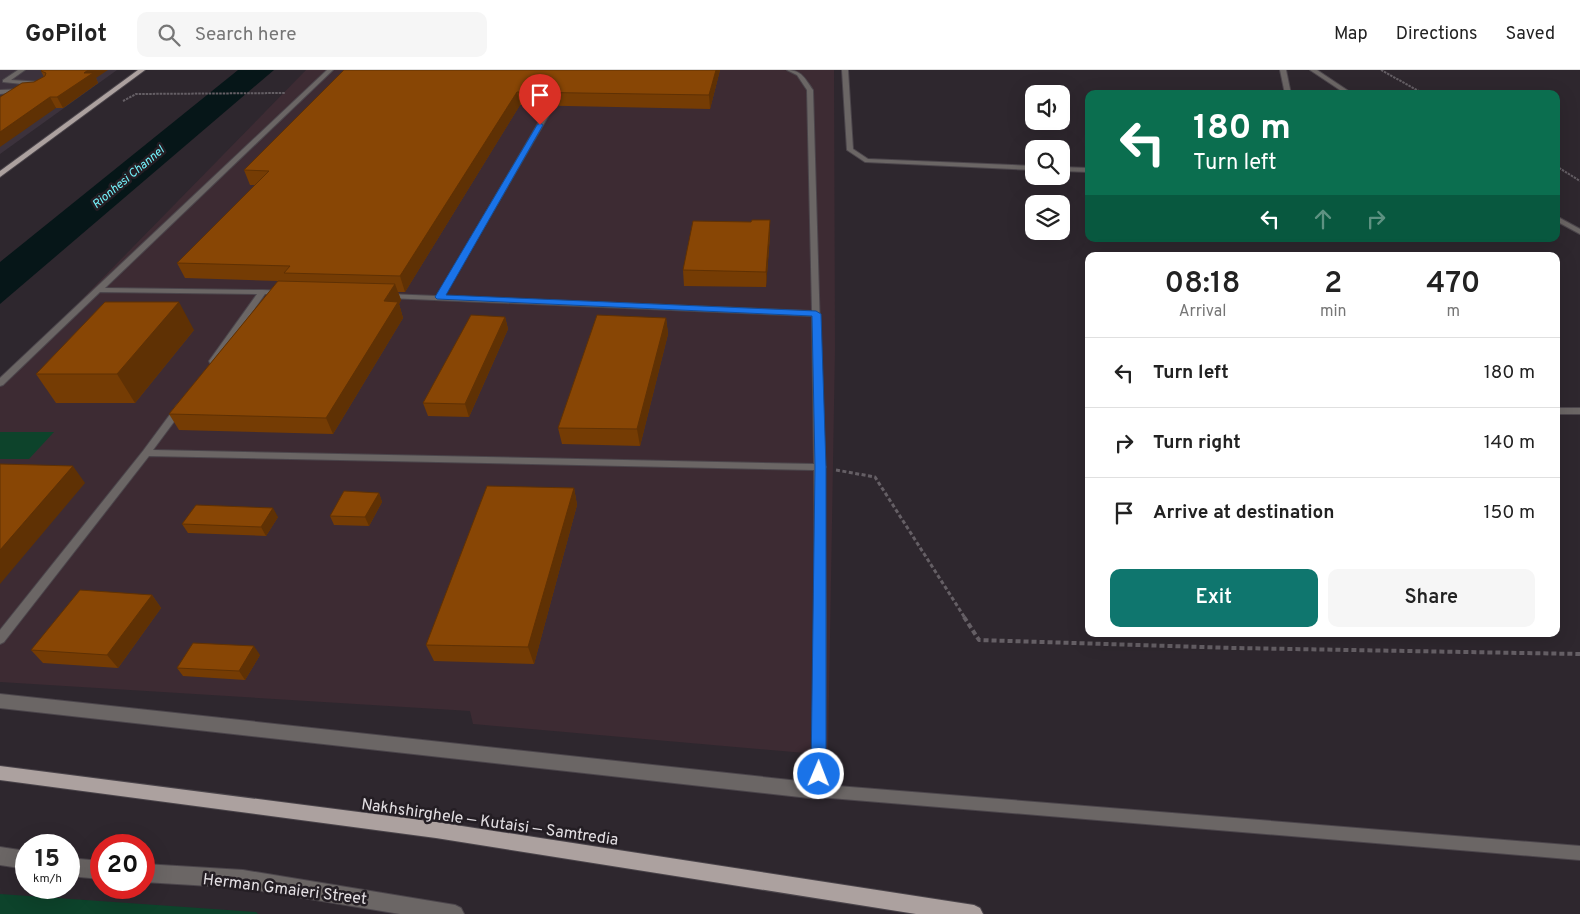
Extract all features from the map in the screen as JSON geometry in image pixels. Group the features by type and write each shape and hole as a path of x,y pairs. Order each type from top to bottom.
{"main road":[{"path":"0,175 142,70"},
{"name":"Nakhshirghele — Kutaisi — Samtredia","path":"0,774 436,830 974,914"}],"street":[{"path":"0,701 818,791"},
{"path":"0,856 15,858"},
{"name":"Herman Gmaieri Street","path":"155,874 243,879 396,908 455,914"}],"lane":[{"path":"0,84 22,70"},
{"path":"0,383 330,70"},
{"path":"790,70 799,74 810,90 821,467 818,791 1580,853"},
{"path":"845,70 850,150 867,161 1025,168"},
{"path":"1283,70 1287,90"},
{"path":"1313,70 1344,90"},
{"path":"0,92 39,89 47,85 6,81"},
{"path":"440,297 550,108"},
{"path":"1070,169 1085,170"},
{"path":"1560,220 1580,232"},
{"path":"99,290 292,293"},
{"path":"204,373 263,292"},
{"path":"381,296 816,314"},
{"path":"0,639 146,454 187,397"},
{"path":"1560,411 1580,411"},
{"path":"146,454 821,467"}],"path":[{"path":"1381,70 1417,90"},
{"path":"99,102 126,101 136,94 279,93"},
{"path":"1560,168 1580,180"},
{"path":"821,467 875,477 979,640 1244,648 1580,654"}],"shaded area":[{"path":"0,70 117,70 0,154"},
{"path":"306,70 834,70 835,348 828,755 473,724 470,711 0,682 0,383"}],"green space":[{"path":"0,432 54,432 29,459 0,459"},
{"path":"0,894 15,895 15,899 71,899 256,912 258,914 0,914"}],"water":[{"name":"Rionhesi Channel","path":"238,70 274,70 0,304 0,262"}],"building":[{"path":"42,70 88,70 84,73 93,73 57,97 50,97 0,132 0,97 22,83 34,82 45,76 46,73"},
{"path":"344,70 716,70 709,95 517,92 400,276 284,273 290,266 177,263 269,171 244,170"},
{"path":"752,220 770,220 766,272 683,270 693,221 751,222"},
{"path":"278,281 395,284 384,301 398,302 326,418 169,414"},
{"path":"105,302 179,302 117,374 36,374"},
{"path":"471,315 505,317 465,404 423,403"},
{"path":"597,315 666,318 637,429 558,428"},
{"path":"0,464 73,466 0,550"},
{"path":"487,486 574,488 528,647 426,645"},
{"path":"344,491 379,493 365,517 330,516"},
{"path":"196,505 273,508 261,527 182,524"},
{"path":"80,590 152,595 107,655 31,650"},
{"path":"193,643 254,646 239,671 177,668"}],"route":[{"path":"540,125 440,297 816,314 821,467 819,774"}]}
